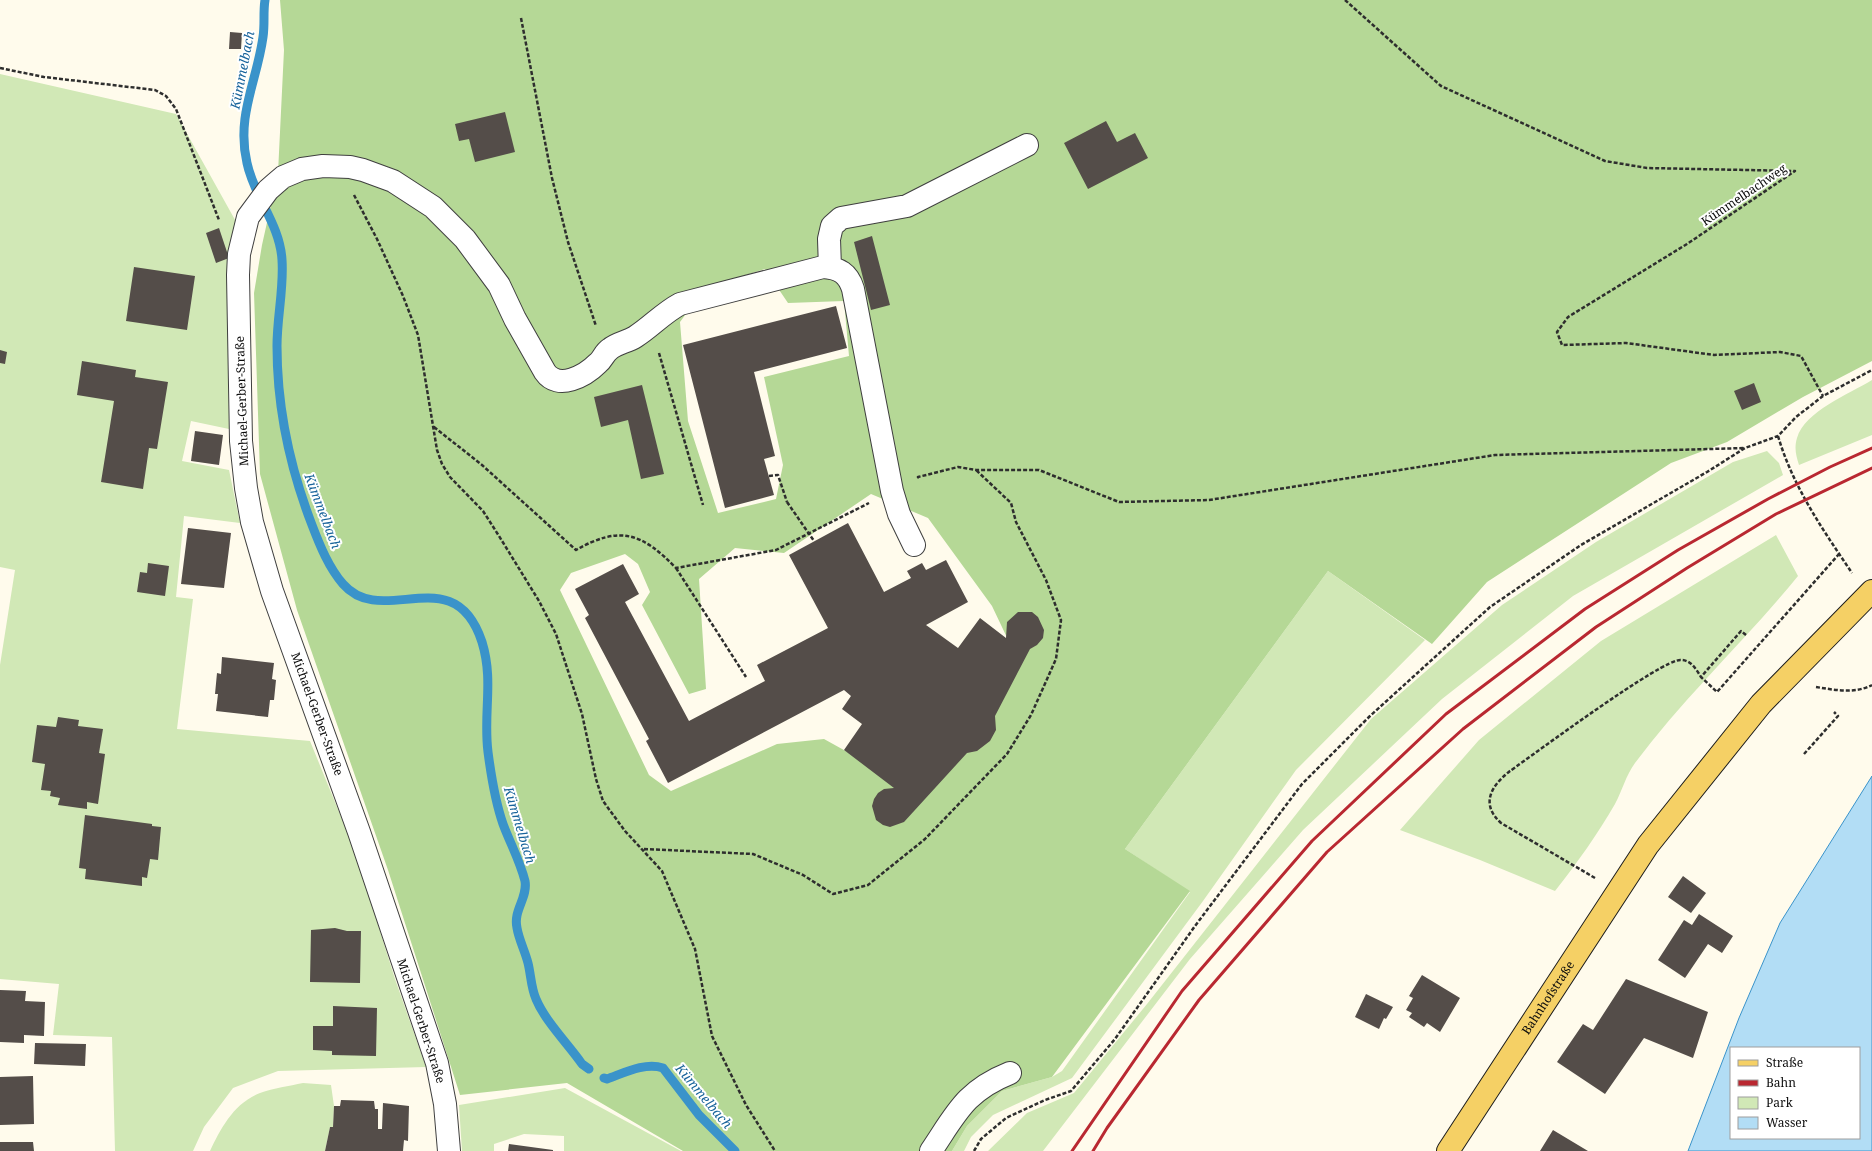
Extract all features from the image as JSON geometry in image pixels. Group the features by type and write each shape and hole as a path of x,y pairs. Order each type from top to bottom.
{"main road":[{"name":"Bahnhofstraße","path":"1448,1151 1648,845 1762,704 1869,593"}],"street":[{"path":"830,268 829,239 832,226 841,218 907,206 1027,145"},
{"name":"Michael-Gerber-Straße","path":"449,1151 445,1104 437,1063 359,832 272,590 252,522 246,488 241,441 238,276 242,238 248,217 268,190 283,177 302,169 338,165 363,170 393,181 433,207 465,239 499,285 515,319 545,372 554,380 562,382 590,370 600,362 605,353"},
{"path":"605,353 651,326 665,313 680,304 823,267 842,271 847,275 853,289 892,492 899,514 914,545"},
{"path":"931,1151 970,1096 990,1081 1010,1074"}],"path":[{"name":"Kümmelbachweg","path":"1345,0 1440,86 1605,161 1647,168 1795,171 1687,244 1568,317 1557,332 1562,345 1626,343 1714,355 1780,352 1801,356 1823,396"},
{"path":"521,18 552,178 566,235 605,353"},
{"path":"0,68 44,77 155,90 166,96 176,109 221,223"},
{"path":"338,165 377,239 413,320 418,335 437,450 442,464 450,477 483,512 539,601 556,634 582,714 596,779 603,801 625,831 662,871 695,950 709,1024 720,1054 746,1105 775,1151"},
{"path":"651,326 703,504"},
{"path":"974,1151 981,1140 1006,1118 1045,1100 1072,1091 1115,1039 1195,926 1302,784 1370,716 1490,607 1581,546 1707,472 1744,448 1778,436 1796,417 1823,396 1872,370"},
{"path":"434,427 482,465 576,550 593,540 615,534 639,538 659,550 676,568 746,677"},
{"path":"1778,436 1790,472 1812,512 1839,554 1869,593"},
{"path":"918,477 958,467 976,470 1040,470 1119,502 1209,500 1495,455 1744,448"},
{"path":"643,849 753,854 803,875 833,894 868,885 925,840 1007,754 1031,715 1056,659 1061,620 1046,580 1016,522 1011,503 976,470"},
{"path":"769,476 778,475 787,502 814,541"},
{"path":"676,568 776,550 892,492"},
{"path":"1617,891 1501,823 1492,812 1490,805 1490,793 1495,784 1510,771 1644,677 1669,662 1680,659 1687,661 1695,667 1701,677 1717,692 1839,554"},
{"path":"1701,677 1741,631 1746,635"},
{"path":"1782,682 1842,691 1855,690 1872,685"},
{"path":"1804,754 1838,716 1834,712"}],"green space":[{"path":"280,0 1872,0 1872,361 1803,397 1727,442 1671,463 1487,582 1432,644 1328,571 1125,849 1190,891 1052,1077 1002,1091 967,1126 952,1151 683,1151 567,1083 460,1095 388,870 297,610 260,474 254,293 262,245 278,173 284,50","holes":["765,269 788,303 844,301 849,356 764,377 783,465 776,499 718,513 688,421 680,322 705,288","871,494 928,518 992,606 1011,646 907,785 824,739 777,744 671,791 649,775 560,590 571,573 625,554 638,564 650,592 642,605 689,694 706,689 699,579 735,548 784,553"]},
{"path":"0,74 176,114 239,227 228,289 229,429 191,421 182,461 229,470 240,523 184,516 176,597 193,599 177,729 310,741 355,851 395,979 426,1067 278,1071 233,1088 204,1127 193,1151 115,1151 112,1037 53,1035 59,984 0,979 0,665 15,570 0,567"},
{"path":"1872,380 1872,435 1799,465 1796,452 1796,442 1802,428 1818,411"},
{"path":"1767,451 1779,463 1783,475 1573,596 1442,699 1303,830 1190,959 1043,1151 988,1151 1027,1113 1074,1093 1147,1004 1371,719 1502,605 1596,542 1733,462"},
{"path":"1776,535 1798,576 1694,692 1635,763 1618,799 1608,815 1586,849 1555,891 1480,860 1400,830 1479,740 1601,641"},
{"path":"1328,571 1425,640 1296,770 1203,901 1072,1078 993,1115 971,1137 964,1151 952,1151 967,1126 1002,1091 1052,1077 1062,1071 1190,892 1125,849"},
{"path":"303,1083 331,1085 334,1106 333,1127 330,1127 325,1151 210,1151 229,1117 251,1097 276,1088"},
{"path":"565,1088 681,1151 564,1151 564,1136 524,1134 494,1144 494,1151 462,1151 459,1105"}],"water":[{"path":"1872,776 1872,1151 1688,1151 1739,1018 1780,923"}],"building":[{"path":"230,32 242,33 241,49 229,49"},
{"path":"505,112 515,152 475,162 469,139 459,141 455,124"},
{"path":"1106,121 1117,142 1135,133 1148,158 1088,189 1064,143"},
{"path":"219,228 229,258 216,263 206,233"},
{"path":"872,236 890,305 871,310 854,242"},
{"path":"134,267 195,276 187,330 126,321"},
{"path":"836,306 847,348 754,372 775,456 764,459 774,495 725,508 683,345"},
{"path":"0,350 7,352 5,364 0,363"},
{"path":"82,361 136,370 135,377 168,382 157,449 149,448 143,489 101,482 114,401 77,395"},
{"path":"1754,383 1761,402 1742,410 1734,391"},
{"path":"642,385 664,474 641,479 628,420 601,427 594,397"},
{"path":"195,431 223,435 219,465 191,461"},
{"path":"848,523 884,592 911,578 907,571 922,563 926,570 946,560 968,602 926,625 958,648 980,618 1006,638 1007,622 1018,612 1032,612 1038,617 1044,630 1043,638 1037,645 1030,649 995,716 996,730 990,741 977,751 967,753 904,822 890,827 883,825 876,820 872,806 878,793 884,789 894,788 844,750 862,724 842,709 851,696 844,690 668,783 646,741 649,739 585,618 589,615 575,589 623,564 639,594 625,602 689,721 765,681 757,665 828,628 789,555"},
{"path":"188,528 231,533 224,588 181,584"},
{"path":"148,563 169,566 165,596 137,592 140,572 147,573"},
{"path":"222,657 274,663 272,679 276,680 274,700 270,700 268,717 216,711 218,694 215,694 217,673 221,674"},
{"path":"58,717 79,720 78,726 103,729 99,753 105,754 98,804 87,802 87,809 58,805 60,798 50,796 51,791 41,790 45,764 32,762 37,725 56,727"},
{"path":"85,815 152,824 152,826 161,827 158,860 150,859 147,878 142,877 142,886 85,879 86,869 79,868"},
{"path":"1683,876 1706,893 1691,913 1668,897"},
{"path":"1699,914 1733,936 1722,953 1708,944 1685,978 1658,960 1684,920 1692,925"},
{"path":"335,928 347,931 361,931 360,983 310,982 311,930"},
{"path":"1422,975 1460,998 1440,1032 1427,1023 1424,1027 1409,1017 1412,1013 1406,1010 1413,998 1409,996"},
{"path":"1626,979 1708,1012 1693,1058 1644,1038 1605,1094 1557,1062 1583,1024 1593,1030"},
{"path":"0,990 26,991 25,1001 45,1002 44,1036 24,1035 24,1043 0,1042"},
{"path":"1366,994 1393,1007 1386,1019 1384,1018 1379,1029 1355,1017"},
{"path":"333,1006 377,1008 376,1056 332,1055 332,1051 313,1050 313,1026 333,1026"},
{"path":"35,1043 86,1044 85,1066 34,1064"},
{"path":"33,1076 34,1124 0,1125 0,1077"},
{"path":"341,1100 374,1101 375,1109 378,1109 378,1129 382,1129 383,1103 409,1106 408,1141 404,1140 403,1151 325,1151 330,1127 333,1127 334,1106 340,1106"},
{"path":"1553,1130 1588,1151 1540,1151"},
{"path":"0,1142 33,1142 34,1151 0,1151"},
{"path":"509,1144 553,1150 553,1151 508,1151"}],"waterway":[{"name":"Kümmelbach","path":"265,0 263,37 246,114 244,146 250,175 272,222 280,247 282,271 277,335 279,392 286,437 297,482 322,549 333,571 343,584 359,596 378,601 436,598 454,604 470,617 482,642 487,670 487,738 490,770 500,815 518,859 525,881 524,893 516,922 519,937 528,963 533,990 540,1007 545,1016 582,1064 589,1069"},
{"name":"Kümmelbach","path":"604,1078 607,1079 642,1067 649,1066 663,1068 699,1115 735,1151"}],"railway":[{"path":"1072,1151 1182,991 1312,841 1446,714 1585,609 1678,550 1768,499 1830,467 1872,448"},
{"path":"1093,1151 1107,1128 1199,1000 1327,852 1463,729 1596,627 1687,568 1776,514 1872,468"}]}
